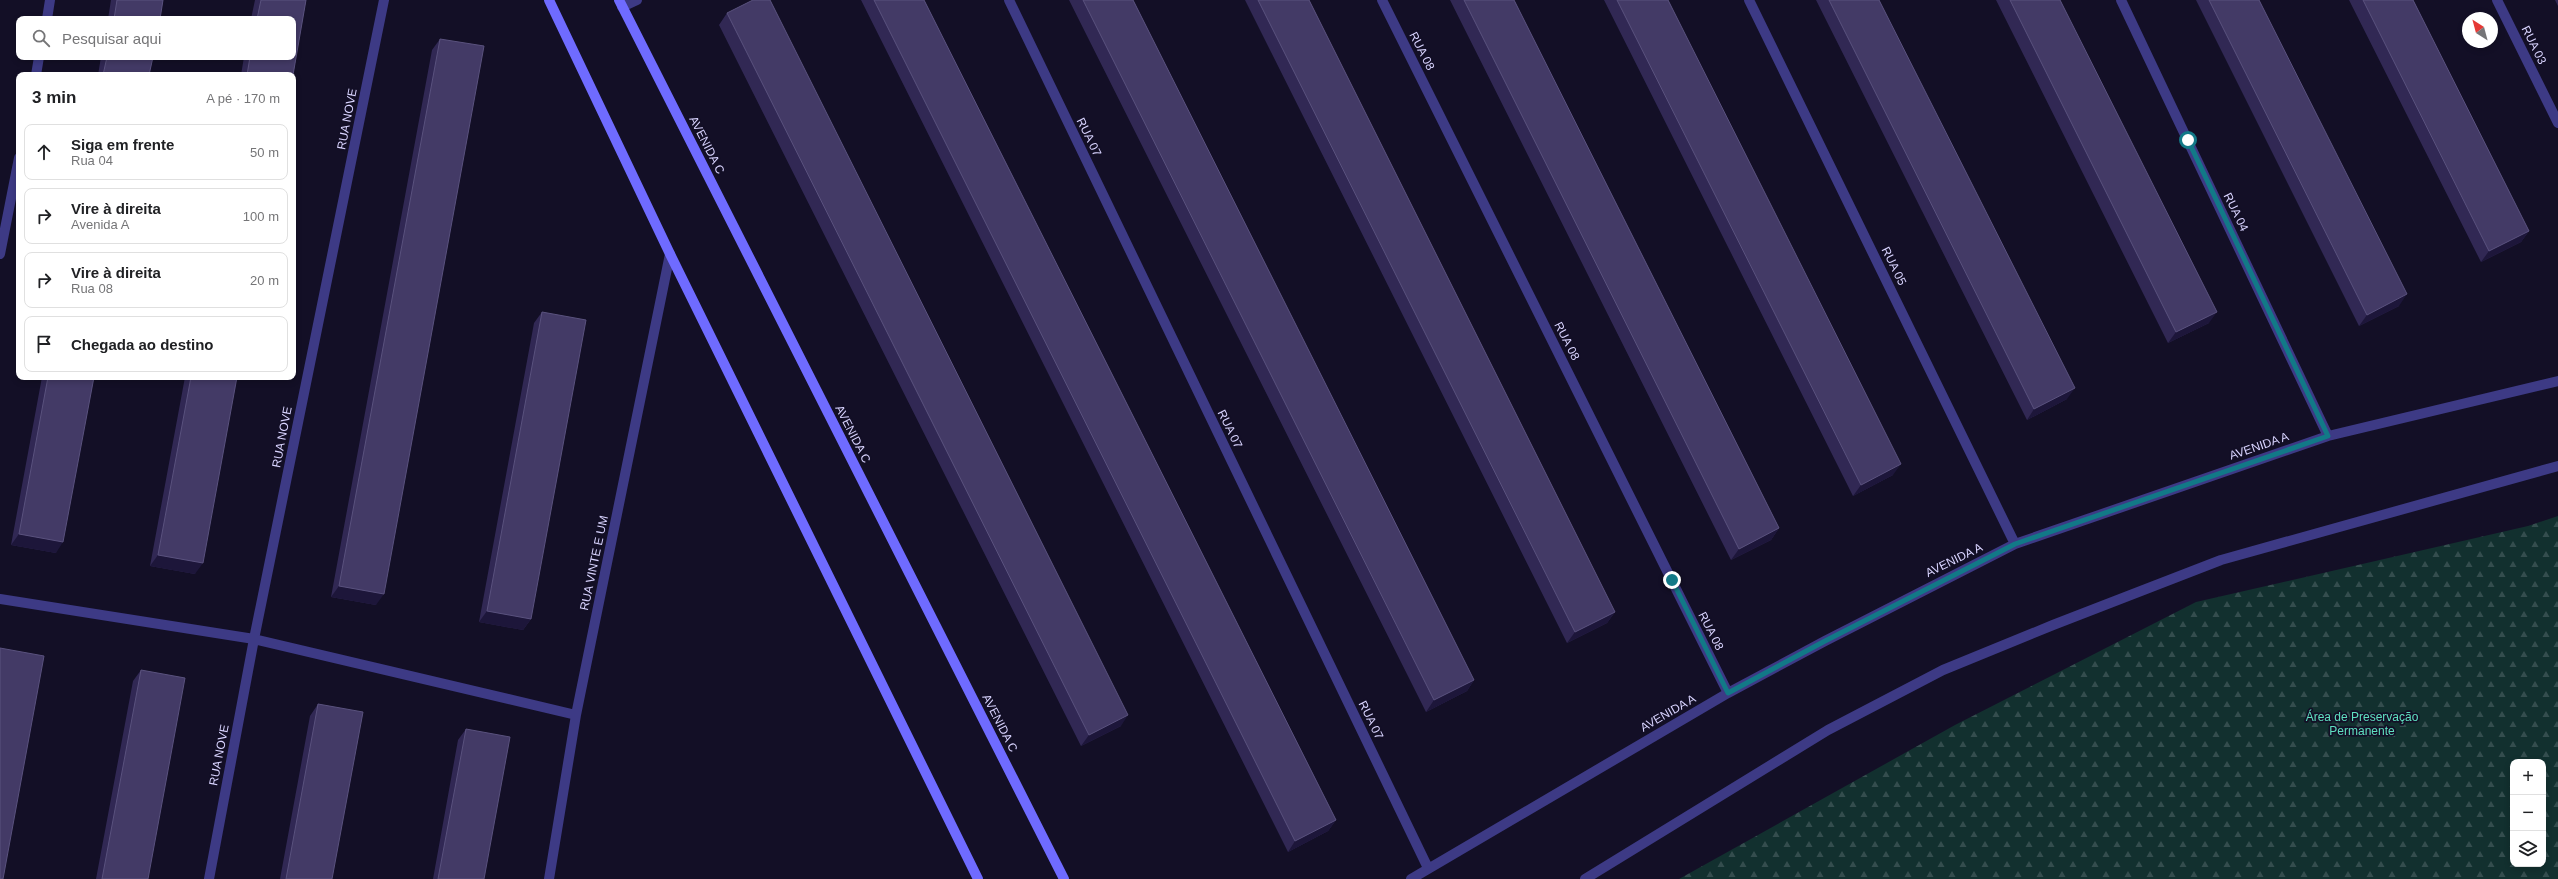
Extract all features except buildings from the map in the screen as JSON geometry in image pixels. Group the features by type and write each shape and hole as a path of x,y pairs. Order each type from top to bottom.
{"street":[{"path":"47,16 50,0"},
{"name":"RUA NOVE","path":"209,879 254,639 384,0"},
{"path":"549,0 670,254 978,879"},
{"path":"621,4 637,0"},
{"name":"RUA 07","path":"1009,0 1428,868"},
{"name":"RUA 08","path":"1382,0 1728,693"},
{"name":"RUA 05","path":"1749,0 2015,544"},
{"name":"RUA 04","path":"2121,0 2328,436"},
{"name":"RUA 03","path":"2497,0 2558,123"},
{"name":"AVENIDA C","path":"621,4 1064,879"},
{"path":"36,72 38,60"},
{"path":"0,254 16,173"},
{"name":"RUA VINTE E UM","path":"549,879 576,715 670,254"},
{"name":"AVENIDA A","path":"1411,879 1728,693 1832,637 2015,544 2328,436 2558,381"},
{"path":"1585,879 1828,730 1943,670 2053,625 2221,560 2558,466"},
{"path":"0,599 254,639 576,715"}],"green space":[{"name":"Área de Preservação Permanente","path":"2558,516 2558,879 1679,879 1955,725 2196,602 2528,526"}],"route":[{"path":"1672,580 1728,693 1929,587 2015,544 2328,436 2188,140"}]}
